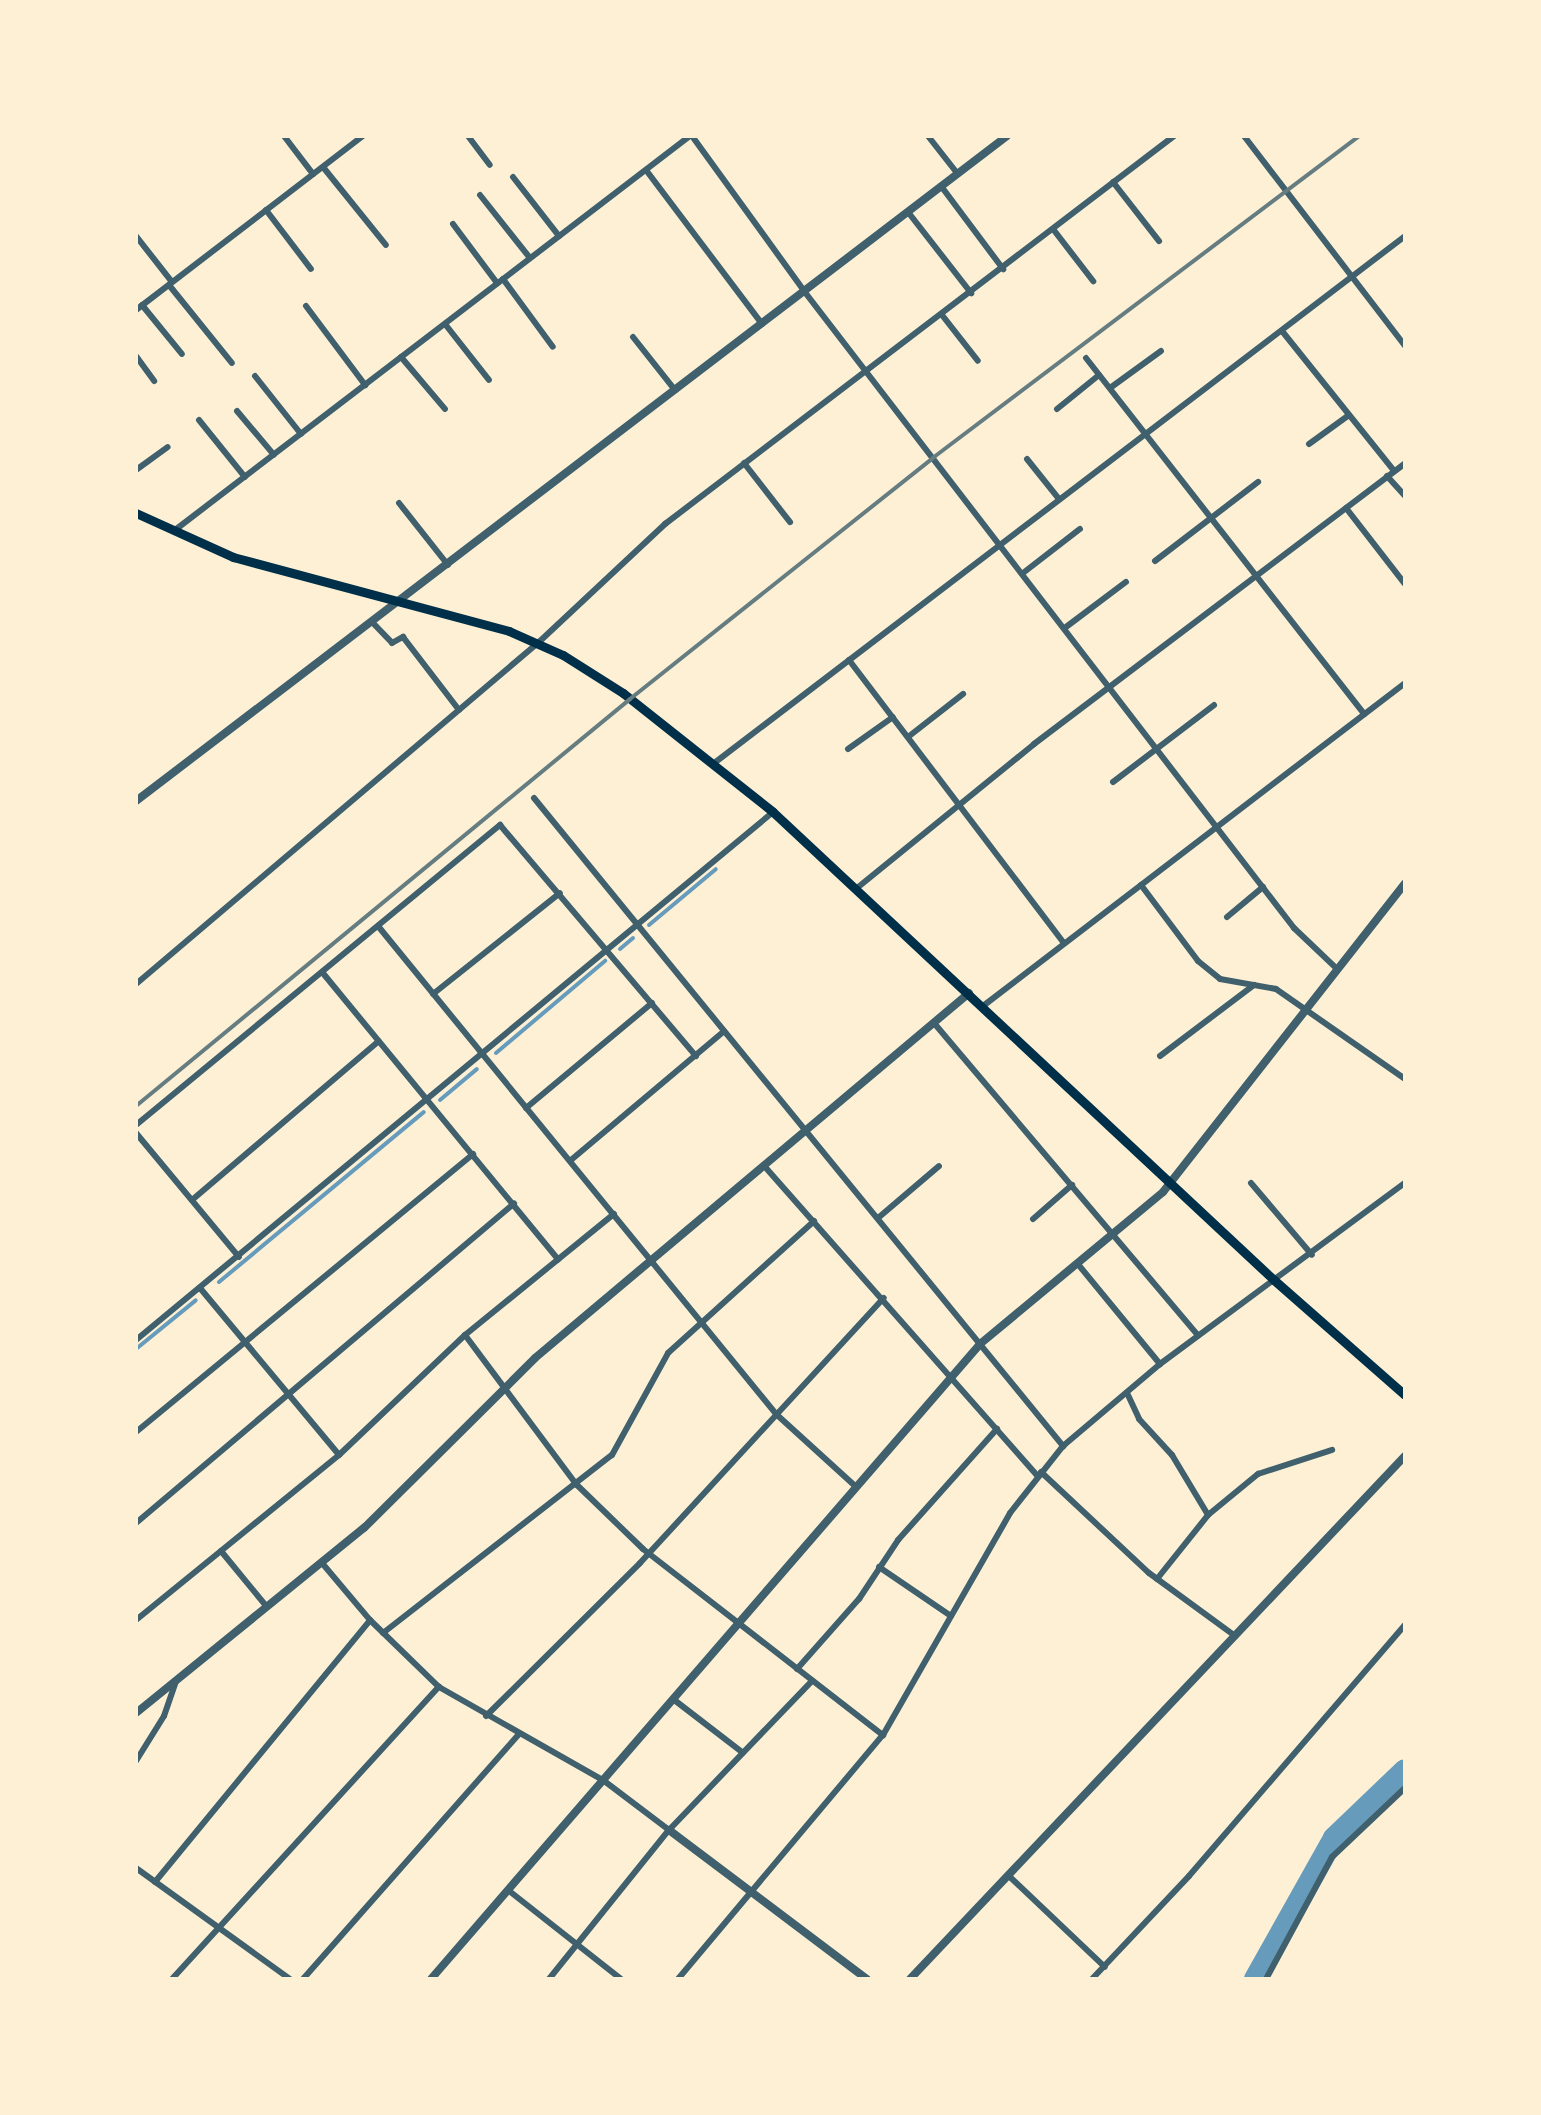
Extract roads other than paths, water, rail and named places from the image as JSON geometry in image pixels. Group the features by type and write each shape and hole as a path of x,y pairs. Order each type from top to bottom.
{"main road":[{"path":"136,513 172,533 233,557 539,642 623,693 773,812 1274,1280 1405,1395"}],"street":[{"path":"284,136 313,174"},
{"path":"347,136 353,143"},
{"path":"182,354 139,307 363,136"},
{"path":"468,136 490,165"},
{"path":"172,533 691,136 804,291 999,544 1113,685 1294,928 1337,969"},
{"path":"928,136 957,173"},
{"path":"136,801 1007,136"},
{"path":"136,984 539,642 665,524 1174,136"},
{"path":"1244,136 1355,276 1405,346"},
{"path":"323,167 386,245"},
{"path":"646,170 762,324"},
{"path":"513,177 559,236"},
{"path":"1113,182 1159,241"},
{"path":"941,186 1003,269"},
{"path":"480,195 530,258"},
{"path":"266,210 311,269"},
{"path":"908,212 971,293"},
{"path":"453,224 553,347"},
{"path":"1053,229 1093,281"},
{"path":"136,236 232,363"},
{"path":"713,764 1405,236"},
{"path":"306,306 365,385"},
{"path":"942,315 978,361"},
{"path":"445,324 489,380"},
{"path":"1282,331 1349,415 1405,496"},
{"path":"633,337 675,390"},
{"path":"1110,388 1161,351"},
{"path":"136,356 154,381"},
{"path":"401,357 445,409"},
{"path":"1086,358 1364,714"},
{"path":"1057,409 1099,375"},
{"path":"255,376 301,434"},
{"path":"237,411 274,455"},
{"path":"1309,444 1349,415"},
{"path":"199,420 245,477"},
{"path":"136,470 168,447"},
{"path":"1027,459 1059,499"},
{"path":"744,463 790,522"},
{"path":"857,888 959,804 1405,463"},
{"path":"1155,561 1258,482"},
{"path":"399,503 448,565"},
{"path":"1346,508 1405,584"},
{"path":"1023,573 1080,529"},
{"path":"1066,627 1126,582"},
{"path":"372,622 392,643 403,637 459,710"},
{"path":"849,660 1064,943"},
{"path":"983,1006 1405,683"},
{"path":"908,737 963,694"},
{"path":"1113,782 1214,705"},
{"path":"848,749 893,717"},
{"path":"534,798 1063,1446"},
{"path":"136,1340 638,928 773,812"},
{"path":"136,1125 500,825 696,1056"},
{"path":"431,1979 950,1376 980,1344 1170,1184 1405,883"},
{"path":"1141,885 1198,961 1220,979 1276,989 1405,1079"},
{"path":"1227,917 1263,887"},
{"path":"433,994 560,893"},
{"path":"378,926 776,1414 855,1486"},
{"path":"322,972 558,1259"},
{"path":"1160,1056 1254,985"},
{"path":"136,1713 322,1563 381,1511 506,1384 766,1168 969,993"},
{"path":"526,1108 652,1003"},
{"path":"934,1023 1198,1335"},
{"path":"571,1160 724,1031"},
{"path":"192,1200 379,1041"},
{"path":"136,1133 239,1257"},
{"path":"136,1432 473,1154"},
{"path":"878,1218 939,1166"},
{"path":"766,1168 1040,1474 1157,1579 1235,1636"},
{"path":"1251,1183 1312,1255"},
{"path":"678,1979 883,1735 1010,1513 1063,1446 1128,1395 1160,1364 1312,1255 1405,1183"},
{"path":"1033,1219 1072,1185"},
{"path":"136,1523 514,1204"},
{"path":"136,1620 339,1455 465,1335 614,1214"},
{"path":"383,1633 577,1485 618,1448 664,1359 814,1221"},
{"path":"1077,1263 1160,1364"},
{"path":"200,1288 339,1455"},
{"path":"486,1716 648,1554 884,1298"},
{"path":"465,1335 506,1384 577,1485 648,1554 883,1735"},
{"path":"1128,1395 1139,1419 1172,1455 1208,1515"},
{"path":"797,1669 859,1599 879,1567 997,1429"},
{"path":"1157,1579 1208,1515 1258,1474 1332,1450"},
{"path":"910,1979 1405,1456"},
{"path":"221,1551 267,1607"},
{"path":"322,1563 370,1620 439,1687 603,1780 748,1893 867,1979"},
{"path":"879,1567 951,1616"},
{"path":"155,1882 370,1620"},
{"path":"1092,1979 1405,1625"},
{"path":"136,1761 164,1716 177,1678"},
{"path":"549,1979 669,1830 812,1681"},
{"path":"172,1979 439,1687"},
{"path":"673,1699 743,1753"},
{"path":"303,1979 519,1734"},
{"path":"1266,1979 1332,1857 1405,1788"},
{"path":"136,1868 290,1979"},
{"path":"1009,1876 1105,1967"},
{"path":"508,1890 621,1979"}],"waterway":[{"path":"649,925 716,869"},
{"path":"620,949 633,938"},
{"path":"496,1053 605,961"},
{"path":"440,1100 477,1069"},
{"path":"219,1282 424,1112"},
{"path":"136,1349 196,1300"},
{"path":"1255,1979 1334,1838 1405,1770"}],"railway":[{"path":"136,1106 630,699 934,457 1359,136"}]}
